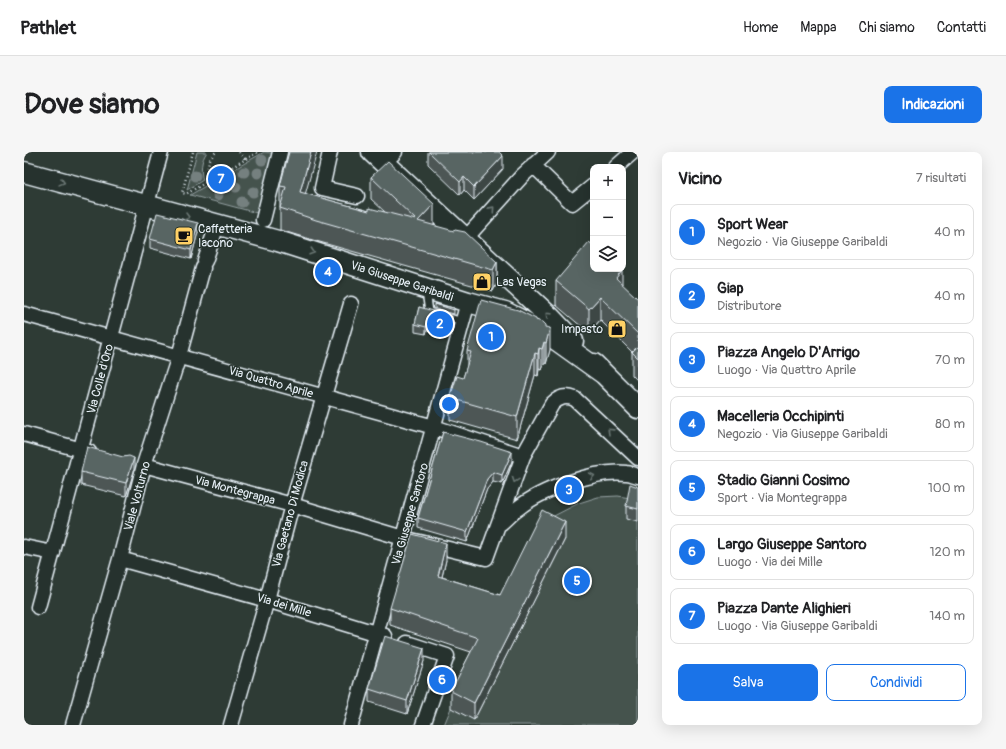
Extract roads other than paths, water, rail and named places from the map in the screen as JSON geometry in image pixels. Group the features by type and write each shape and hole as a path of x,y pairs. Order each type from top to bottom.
{"main road":[{"path":"384,156 466,238 550,317 638,408"},
{"name":"Via Giuseppe Garibaldi","path":"24,172 278,241 426,289 505,312 548,334 604,374"},
{"path":"505,312 522,291"}],"street":[{"name":"Via Colle d'Oro","path":"38,607 161,152"},
{"path":"263,220 280,152"},
{"path":"330,152 322,188 357,196"},
{"path":"466,238 522,176 531,159 548,152"},
{"path":"619,164 633,152"},
{"path":"531,159 572,203 590,188"},
{"name":"Viale Volturno","path":"74,725 120,559 144,465 179,356 204,264 217,225"},
{"name":"Via Giuseppe Santoro","path":"353,725 468,302"},
{"name":"Via Gaetano Di Modica","path":"231,725 267,600 292,505 351,304"},
{"name":"Via Quattro Aprile","path":"24,314 434,427 520,455"},
{"path":"498,526 520,455 552,404 559,398 567,397 575,399 638,458"},
{"path":"24,434 103,456"},
{"name":"Via Montegrappa","path":"144,465 292,505 403,538 486,558 498,526"},
{"path":"498,526 516,509 530,500 562,485 603,474 625,473 638,476"},
{"path":"24,547 53,553"},
{"name":"Via dei Mille","path":"120,559 267,600 447,656 423,725"}],"lane":[{"path":"426,289 429,312 463,322"}],"place":[{"name":"Piazza Dante Alighieri","path":"221,179"},
{"name":"Caffetteria Iacono","path":"184,236"},
{"name":"Macelleria Occhipinti","path":"328,272"},
{"name":"Las Vegas","path":"482,282"},
{"name":"Giap","path":"440,324"},
{"name":"Impasto","path":"617,329"},
{"name":"Sport Wear","path":"491,337"},
{"name":"Piazza Angelo D'Arrigo","path":"569,490"},
{"name":"Stadio Gianni Cosimo","path":"577,581"},
{"name":"Largo Giuseppe Santoro","path":"442,680"}]}
